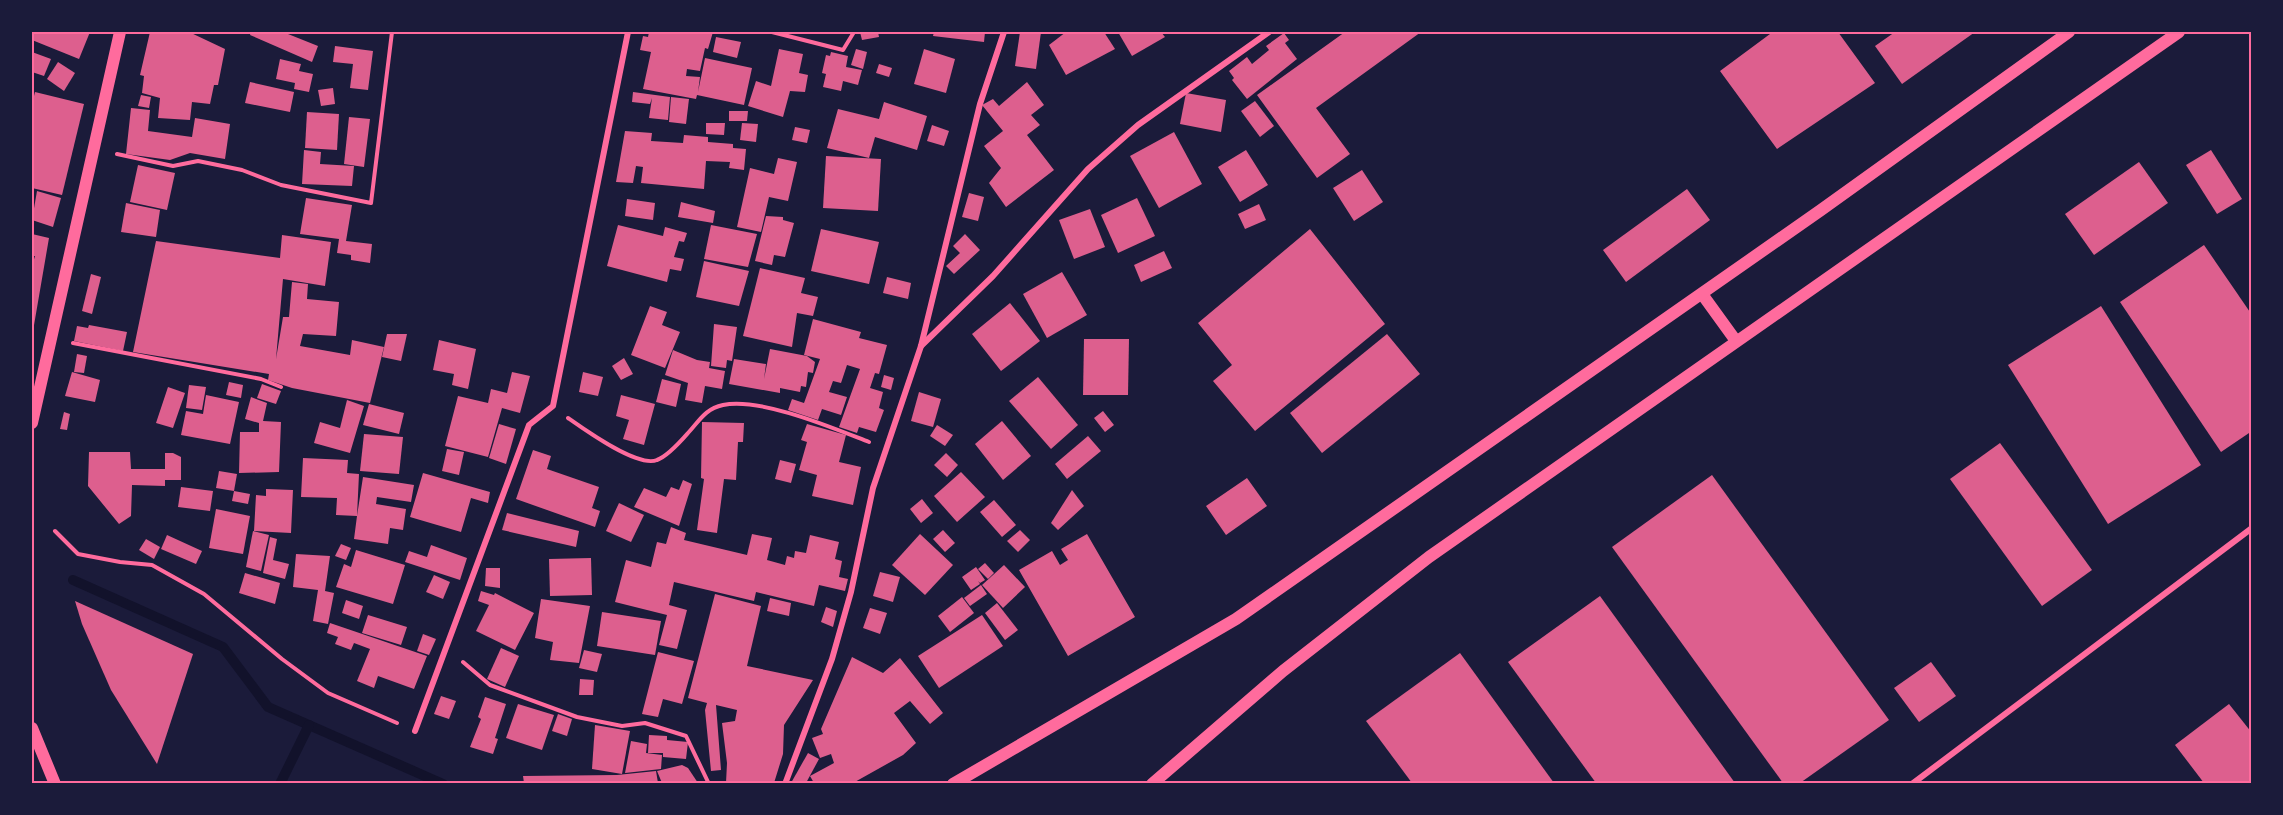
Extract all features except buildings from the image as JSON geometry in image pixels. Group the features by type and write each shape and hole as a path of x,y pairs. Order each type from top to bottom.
{"main road":[{"path":"32,423 120,32"},
{"path":"953,783 1236,619 1702,294 2069,32"},
{"path":"1152,783 1283,671 1429,557 2179,32"},
{"path":"1702,294 1736,341"},
{"path":"32,728 55,783"}],"street":[{"path":"415,731 529,424 553,406 628,32"},
{"path":"785,783 832,659 851,592 873,488 921,346 980,104 1004,32"},
{"path":"921,346 993,276 1088,169 1138,125 1269,32"},
{"path":"1912,783 2252,528"}],"path":[{"path":"95,150 173,166 198,161 242,170 281,185 371,203 392,32"},
{"path":"772,32 843,50 854,32"},
{"path":"52,339 261,379 281,387"},
{"path":"553,406 591,434 644,461 657,460 689,432 705,412 724,405 765,407 826,426 887,449"},
{"path":"55,531 78,554 152,565 204,594 282,659 328,693 415,731"},
{"path":"445,651 490,685 577,717 622,726 645,723 686,736 709,783"}],"waterway":[{"path":"73,580 223,647 268,707 443,784"},
{"path":"280,784 309,725"}]}
